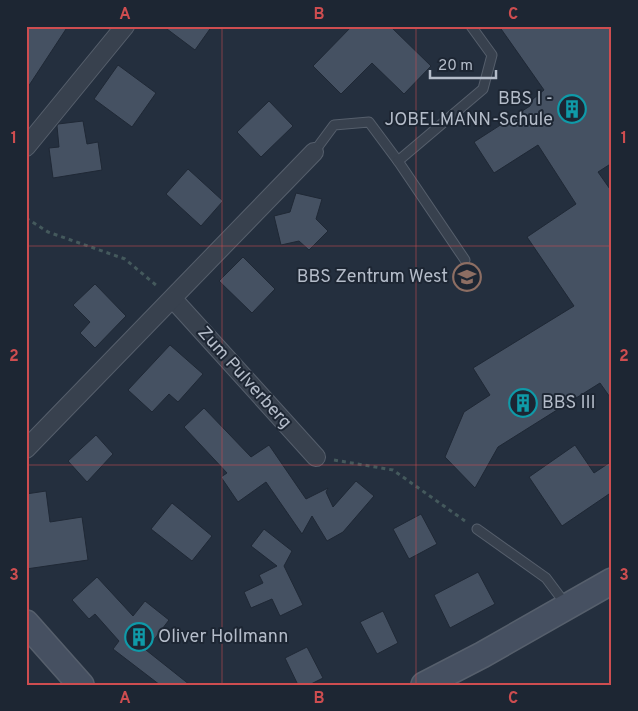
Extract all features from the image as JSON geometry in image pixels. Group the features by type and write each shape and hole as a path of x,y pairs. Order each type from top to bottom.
{"main road":[{"path":"424,685 482,655 612,581"},
{"path":"26,623 82,685"}],"street":[{"path":"26,148 125,26"},
{"path":"26,449 314,152"},
{"name":"Zum Pulverberg","path":"173,299 316,457"}],"lane":[{"path":"398,161 483,89 492,55 471,26"},
{"path":"314,152 334,125 369,122 398,161 465,260"},
{"path":"477,529 546,578 568,606"}],"path":[{"path":"26,218 48,232 125,259 173,299"},
{"path":"316,457 393,470 477,529"}],"building":[{"path":"26,26 68,26 26,90"},
{"path":"163,26 212,26 195,50"},
{"path":"352,26 390,26 431,66 404,94 372,63 341,94 313,66"},
{"path":"499,26 612,26 612,163 598,172 612,192 612,400 600,383 498,447 475,488 445,457 464,412 490,395 473,368 574,306 527,237 576,204 538,145 494,173 474,142 530,106 533,99 544,90"},
{"path":"118,65 156,93 132,127 94,99"},
{"path":"269,101 293,126 261,157 237,132"},
{"path":"83,121 87,144 98,142 102,170 53,178 49,148 59,147 58,124"},
{"path":"188,169 223,201 201,226 166,194"},
{"path":"296,193 322,199 316,219 328,231 309,250 299,241 281,245 274,216 290,212"},
{"path":"243,257 275,289 252,313 219,281"},
{"path":"95,284 126,316 95,348 80,333 90,322 73,305"},
{"path":"170,345 203,374 178,402 169,394 152,412 128,390"},
{"path":"204,408 251,457 269,445 306,499 328,488 326,492 333,507 356,481 374,496 343,532 327,541 312,516 302,534 266,482 238,502 221,477 227,473 184,427"},
{"path":"96,435 113,454 87,482 68,461"},
{"path":"575,445 594,473 612,461 612,492 562,526 529,477"},
{"path":"46,491 50,522 82,517 88,560 26,569 26,494"},
{"path":"172,503 212,536 192,561 151,529"},
{"path":"421,514 437,544 409,559 393,529"},
{"path":"264,529 292,551 284,566 303,605 280,616 272,599 251,608 244,592 263,583 259,575 277,566 251,546"},
{"path":"478,572 495,604 450,628 434,595"},
{"path":"97,577 133,616 145,601 169,620 146,650 190,685 160,685 113,649 119,641 95,614 89,619 72,600"},
{"path":"383,611 398,643 377,654 360,622"},
{"path":"307,647 323,678 309,685 298,685 285,658"}],"place":[{"name":"BBS I - JOBELMANN-Schule","path":"572,109"},
{"name":"BBS Zentrum West","path":"467,277"},
{"name":"BBS III","path":"523,403"},
{"name":"Oliver Hollmann","path":"139,637"}]}
